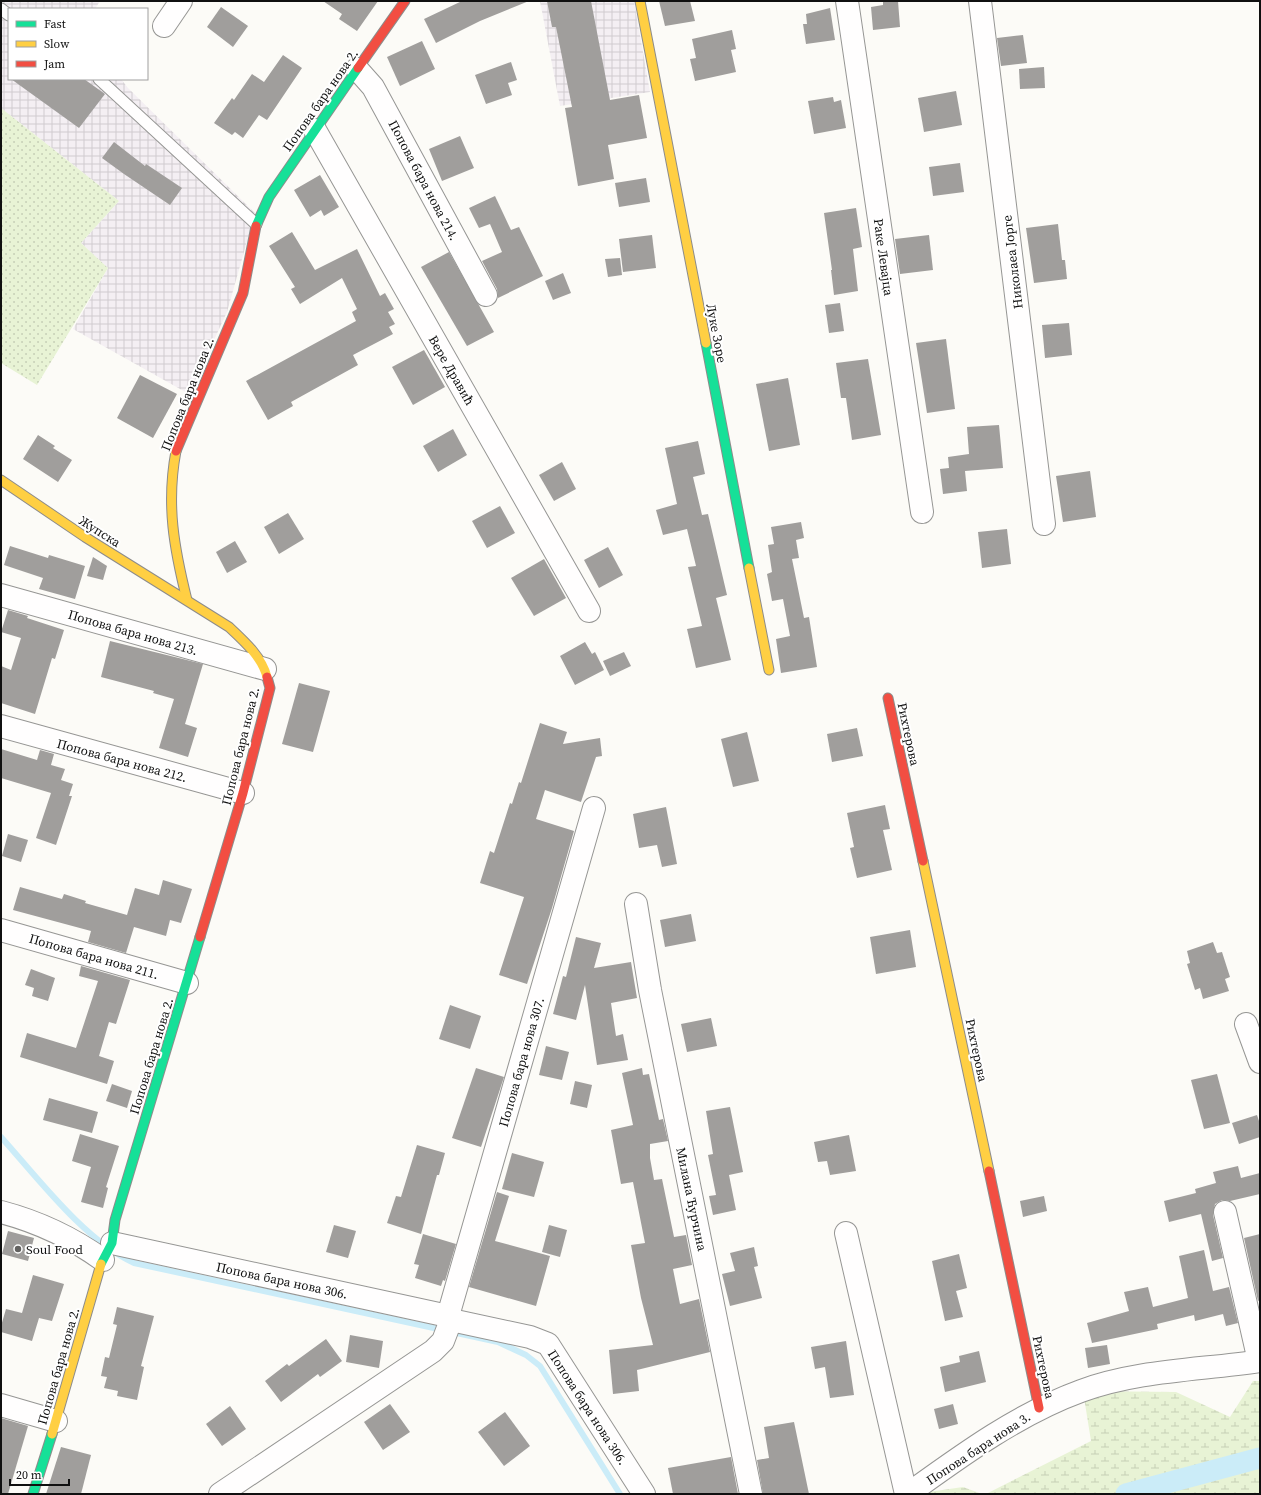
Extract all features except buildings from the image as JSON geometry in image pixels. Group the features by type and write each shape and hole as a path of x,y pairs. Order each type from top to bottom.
{"street":[{"path":"164,26 181,1"},
{"name":"Попова бара нова 2.","path":"33,1494 56,1421 98,1270 107,1252 115,1220 243,793 270,688 265,669 249,646 228,627 188,600 174,546 169,510 171,478 176,451 242,293 256,224 269,197 405,1"},
{"name":"Луке Зоре","path":"640,1 769,670"},
{"name":"Раке Левајца","path":"847,1 922,512"},
{"name":"Николаеа Јорге","path":"980,1 1044,524"},
{"name":"Попова бара нова 214.","path":"357,69 373,86 486,295"},
{"name":"Вере Дравић","path":"315,130 589,611"},
{"name":"Жупска","path":"1,480 85,537 188,600"},
{"name":"Попова бара нова 213.","path":"1,595 265,669"},
{"name":"Рихтерова","path":"888,698 1039,1408"},
{"name":"Попова бара нова 212.","path":"1,726 243,793"},
{"name":"Попова бара нова 307.","path":"450,1319 594,808"},
{"name":"Милана Ћурчина","path":"636,904 652,998 750,1494"},
{"name":"Попова бара нова 211.","path":"1,930 187,983"},
{"path":"1246,1024 1260,1062"},
{"path":"1,1212 29,1220 64,1235 80,1244 107,1252"},
{"path":"1225,1212 1260,1361"},
{"path":"846,1233 907,1494"},
{"name":"Попова бара нова 306.","path":"107,1252 450,1319 530,1337 548,1344 644,1494"},
{"path":"220,1494 433,1351 443,1341 450,1319"},
{"name":"Попова бара нова 3.","path":"907,1494 961,1456 1039,1408 1082,1391 1121,1380 1160,1373 1198,1370 1260,1361"},
{"path":"1,1405 56,1421"}],"lane":[{"path":"101,80 256,224"}],"shaded area":[{"path":"1,1 100,1 96,8 8,8 8,80 122,80 128,88 255,213 227,312 189,394 73,329 108,268 81,243 119,201 1,108"},
{"path":"540,1 634,1 650,92 560,106"}],"green space":[{"path":"1,108 119,201 81,243 108,268 37,385 1,363"},
{"path":"1253,1381 1260,1381 1260,1494 986,1494 1091,1441 1083,1391 1176,1392 1230,1417"},
{"path":"963,1487 982,1494 915,1494"}],"waterway":[{"path":"1,1137 46,1189 80,1224 98,1240 116,1253 134,1263 498,1342 526,1355 540,1366 620,1494"},
{"path":"1126,1494 1260,1458"}],"traffic: fast":[{"path":"256,226 269,197 358,68"},
{"path":"706,343 749,568"},
{"path":"101,1264 112,1243 115,1220 200,937"},
{"path":"33,1494 52,1434"}],"traffic: slow":[{"path":"640,1 706,343"},
{"path":"176,451 172,489 173,526 178,562 187,600"},
{"path":"1,480 85,537 229,627 257,656 265,670 267,677"},
{"path":"749,568 769,670"},
{"path":"923,861 989,1171"},
{"path":"52,1434 101,1264"}],"traffic: jam":[{"path":"358,68 405,1"},
{"path":"176,451 243,293 256,226"},
{"path":"200,937 243,793 270,688 267,677"},
{"path":"888,698 923,861"},
{"path":"989,1171 1039,1408"}],"place":[{"name":"Soul Food","path":"18,1249"}]}
